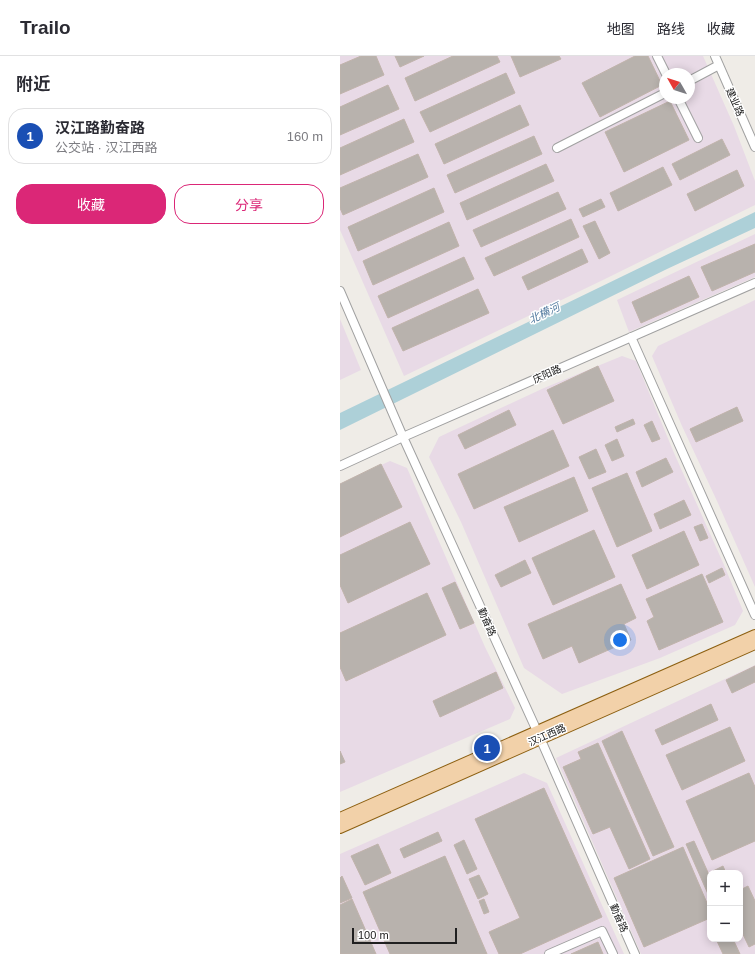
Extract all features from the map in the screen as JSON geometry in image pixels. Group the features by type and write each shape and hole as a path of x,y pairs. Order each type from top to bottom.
{"main road":[{"name":"汉江西路","path":"340,828 755,635"},
{"name":"汉江西路","path":"340,818 755,644"}],"street":[{"path":"657,56 663,68"},
{"name":"建业路","path":"715,56 755,147"},
{"path":"695,78 719,66"},
{"path":"557,148 659,96"},
{"path":"681,104 698,138"},
{"name":"庆阳路","path":"340,466 755,283"},
{"name":"勤奋路","path":"340,291 392,413 538,735 635,954"},
{"path":"631,337 755,615"},
{"path":"549,954 602,931 613,954"}],"shaded area":[{"path":"340,56 703,56 734,126 755,181 755,205 404,376 340,230"},
{"path":"755,234 755,277 629,332 617,300"},
{"path":"755,300 755,587 652,356 658,346"},
{"path":"340,319 361,370 340,380"},
{"path":"622,356 636,361 674,453 743,611 735,625 660,658 562,694 524,668 461,522 429,457 439,437 544,388"},
{"path":"390,461 407,468 485,647 515,708 510,719 340,792 340,484"},
{"path":"755,665 755,954 641,954 556,758"},
{"path":"524,773 547,783 624,954 340,954 340,854"}],"water":[{"path":"755,212 755,228 667,269 340,430 340,413"}],"building":[{"path":"361,56 376,56 384,75 340,94 340,65"},
{"path":"395,56 424,56 400,67"},
{"path":"453,56 497,56 500,62 415,101 405,78"},
{"path":"511,56 559,56 561,59 520,77"},
{"path":"635,56 648,56 659,79 659,87 600,117 582,83"},
{"path":"506,73 515,93 430,132 420,112"},
{"path":"388,85 399,109 340,135 340,107"},
{"path":"664,104 671,104 689,140 624,172 605,132"},
{"path":"520,105 529,125 444,164 435,144"},
{"path":"404,119 414,142 340,175 340,148"},
{"path":"534,136 542,154 455,193 447,175"},
{"path":"722,139 730,155 680,180 672,164"},
{"path":"418,154 428,177 343,215 340,208 340,188"},
{"path":"546,164 554,181 467,220 460,203"},
{"path":"663,167 672,185 618,211 610,193"},
{"path":"737,170 744,186 695,211 687,194"},
{"path":"434,188 444,212 358,251 348,227"},
{"path":"558,192 566,209 481,247 473,230"},
{"path":"601,199 605,207 583,217 579,209"},
{"path":"571,219 579,237 494,276 485,258"},
{"path":"595,221 610,253 599,259 583,226"},
{"path":"449,222 459,246 373,285 363,261"},
{"path":"755,244 755,272 712,291 701,267"},
{"path":"582,249 588,262 528,290 522,277"},
{"path":"464,257 474,279 388,318 378,296"},
{"path":"689,276 699,297 641,323 632,302"},
{"path":"478,289 489,313 403,351 392,328"},
{"path":"598,366 614,401 563,424 547,390"},
{"path":"737,407 743,421 696,442 690,429"},
{"path":"509,410 516,425 465,449 458,435"},
{"path":"633,419 635,424 617,432 615,427"},
{"path":"652,421 660,439 652,442 644,425"},
{"path":"553,430 569,466 474,509 458,474"},
{"path":"617,439 624,456 612,461 605,445"},
{"path":"596,449 606,472 589,479 579,457"},
{"path":"666,458 673,472 642,487 636,472"},
{"path":"381,464 402,507 340,537 340,484"},
{"path":"627,473 652,531 617,547 592,488"},
{"path":"574,477 588,511 519,542 504,507"},
{"path":"684,500 691,515 660,529 654,514"},
{"path":"410,522 430,564 348,603 340,585 340,555"},
{"path":"702,524 708,538 700,541 694,527"},
{"path":"594,530 615,577 553,605 532,558"},
{"path":"684,531 699,565 647,589 632,555"},
{"path":"525,560 531,573 501,587 495,575"},
{"path":"722,568 725,575 709,583 706,576"},
{"path":"702,574 723,622 659,650 647,621 654,617 646,599"},
{"path":"455,582 474,623 460,629 442,588"},
{"path":"621,584 636,618 624,624 631,640 579,663 572,646 543,659 528,624"},
{"path":"427,593 446,635 346,681 340,667 340,633"},
{"path":"755,666 755,682 732,693 726,680"},
{"path":"496,672 503,688 440,717 433,701"},
{"path":"711,704 718,720 662,745 655,730"},
{"path":"730,727 745,761 682,790 666,755"},
{"path":"622,731 674,847 653,856 602,741"},
{"path":"598,743 650,859 629,869 610,827 593,834 563,767 581,759 578,752"},
{"path":"340,751 345,762 340,764"},
{"path":"749,773 755,787 755,841 712,860 686,801"},
{"path":"544,788 602,917 520,954 499,954 489,932 520,918 475,819"},
{"path":"438,832 442,841 404,858 400,849"},
{"path":"464,840 477,869 467,874 454,845"},
{"path":"694,841 707,870 707,892 686,844"},
{"path":"378,844 391,873 365,885 351,856"},
{"path":"683,847 707,903 707,919 644,947 614,878"},
{"path":"445,856 487,954 390,954 363,892"},
{"path":"723,866 725,870 715,870"},
{"path":"479,875 488,894 478,899 469,879"},
{"path":"342,876 352,898 340,903 340,878"},
{"path":"748,886 755,901 755,944 749,947 743,934 743,888"},
{"path":"352,899 376,954 340,954 340,905"},
{"path":"484,899 489,912 484,914 479,901"},
{"path":"598,942 603,954 571,954"},
{"path":"717,942 734,942 740,954 723,954"}],"place":[{"name":"汉江路勤奋路","path":"487,748"}],"water label":[{"name":"北横河","path":"544,313"}]}
